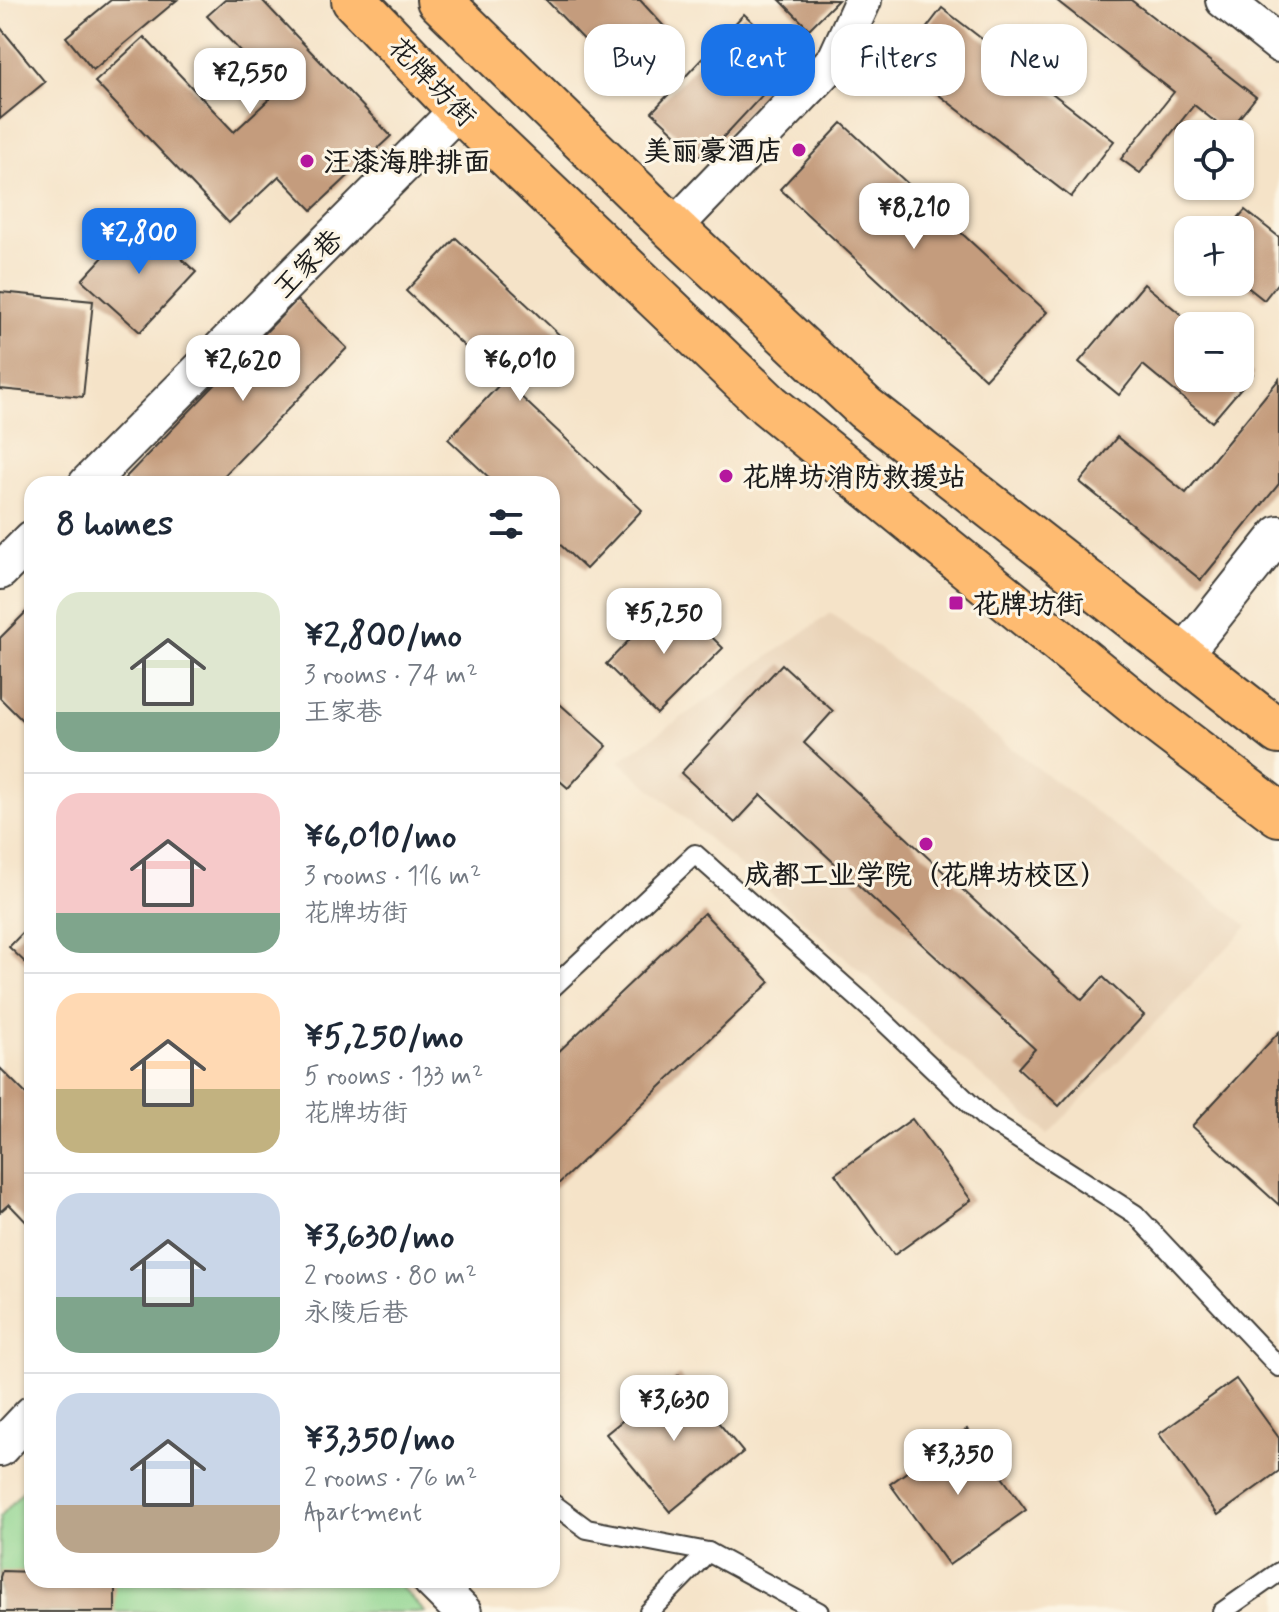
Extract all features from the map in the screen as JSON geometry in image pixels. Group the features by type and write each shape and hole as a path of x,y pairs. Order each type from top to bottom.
{"main road":[{"name":"花牌坊街","path":"354,0 459,109 769,405 1158,722 1279,814"},
{"path":"439,0 673,228 865,408 1279,732"}],"street":[{"path":"673,228 836,59 863,0"},
{"path":"1224,0 1279,44"},
{"name":"王家巷","path":"95,476 459,109"},
{"path":"1182,656 1279,534"},
{"path":"0,1448 24,1422"},
{"path":"439,1588 463,1612"}],"lane":[{"path":"560,981 695,854 876,1014 985,1118 1135,1214 1279,1367"},
{"path":"560,1509 587,1529 708,1552 819,1612"},
{"path":"649,1612 708,1552"},
{"path":"1222,1612 1279,1572"}],"shaded area":[{"name":"成都工业学院（花牌坊校区）","path":"831,613 1248,926 1048,1134 619,761"}],"green space":[{"path":"24,1490 24,1588 402,1588 425,1612 0,1612 0,1517"}],"building":[{"path":"111,0 177,0 93,70 66,37"},
{"path":"225,0 262,0 391,136 312,210 279,176 229,223 95,82 144,37 234,132 278,91 207,16"},
{"path":"546,0 640,0 662,24 584,24 584,40"},
{"path":"780,0 838,0 814,24 804,24"},
{"path":"1056,0 1131,0 1256,97 1238,120 1213,120 1194,105 1182,120 1174,120 1174,130 1140,173 1121,159 1174,92"},
{"path":"942,8 963,24 930,24"},
{"path":"744,14 755,24 735,24"},
{"path":"965,26 981,38 981,96 1056,96 1114,141 1071,197 940,96 965,96"},
{"path":"0,27 45,82 0,119"},
{"path":"701,60 701,96 762,96 703,159 652,112 667,96 685,96 685,77"},
{"path":"842,123 1047,312 985,379 780,189"},
{"path":"1254,217 1279,237 1279,281 1264,300 1254,292"},
{"path":"138,219 196,272 140,332 82,280"},
{"path":"456,238 566,341 517,393 642,510 586,569 560,545 560,476 487,476 448,439 502,382 406,291"},
{"path":"1144,284 1178,312 1174,312 1174,391 1143,365 1119,395 1079,362"},
{"path":"0,292 93,301 83,397 0,389"},
{"path":"297,300 347,348 224,476 127,476"},
{"path":"1279,379 1279,484 1201,580 1080,482 1117,437 1186,493"},
{"path":"1176,392 1238,392 1212,422"},
{"path":"671,597 723,648 657,714 606,664"},
{"path":"24,614 24,722 0,698 0,638"},
{"path":"782,664 833,711 804,743 1082,1000 1103,977 1144,1015 1059,1106 1018,1068 1035,1049 761,795 735,823 681,773"},
{"path":"560,704 607,746 568,788 560,781"},
{"path":"704,913 770,982 560,1182 560,1050"},
{"path":"24,931 24,961 9,947"},
{"path":"1279,1032 1279,1205 1192,1126"},
{"path":"0,1068 24,1092 24,1220 9,1204 0,1212"},
{"path":"912,1119 971,1200 894,1255 835,1174"},
{"path":"679,1375 743,1452 670,1512 606,1434"},
{"path":"1236,1379 1279,1438 1279,1471 1218,1515 1159,1434"},
{"path":"967,1429 1026,1510 949,1565 890,1484"},
{"path":"2,1571 24,1572 24,1588 115,1588 115,1612 0,1612"}],"place":[{"name":"美丽豪酒店","path":"799,150"},
{"name":"汪漆海胖排面","path":"307,161"},
{"name":"花牌坊消防救援站","path":"726,476"},
{"name":"花牌坊街","path":"956,603"},
{"name":"成都工业学院（花牌坊校区）","path":"926,844"}]}
